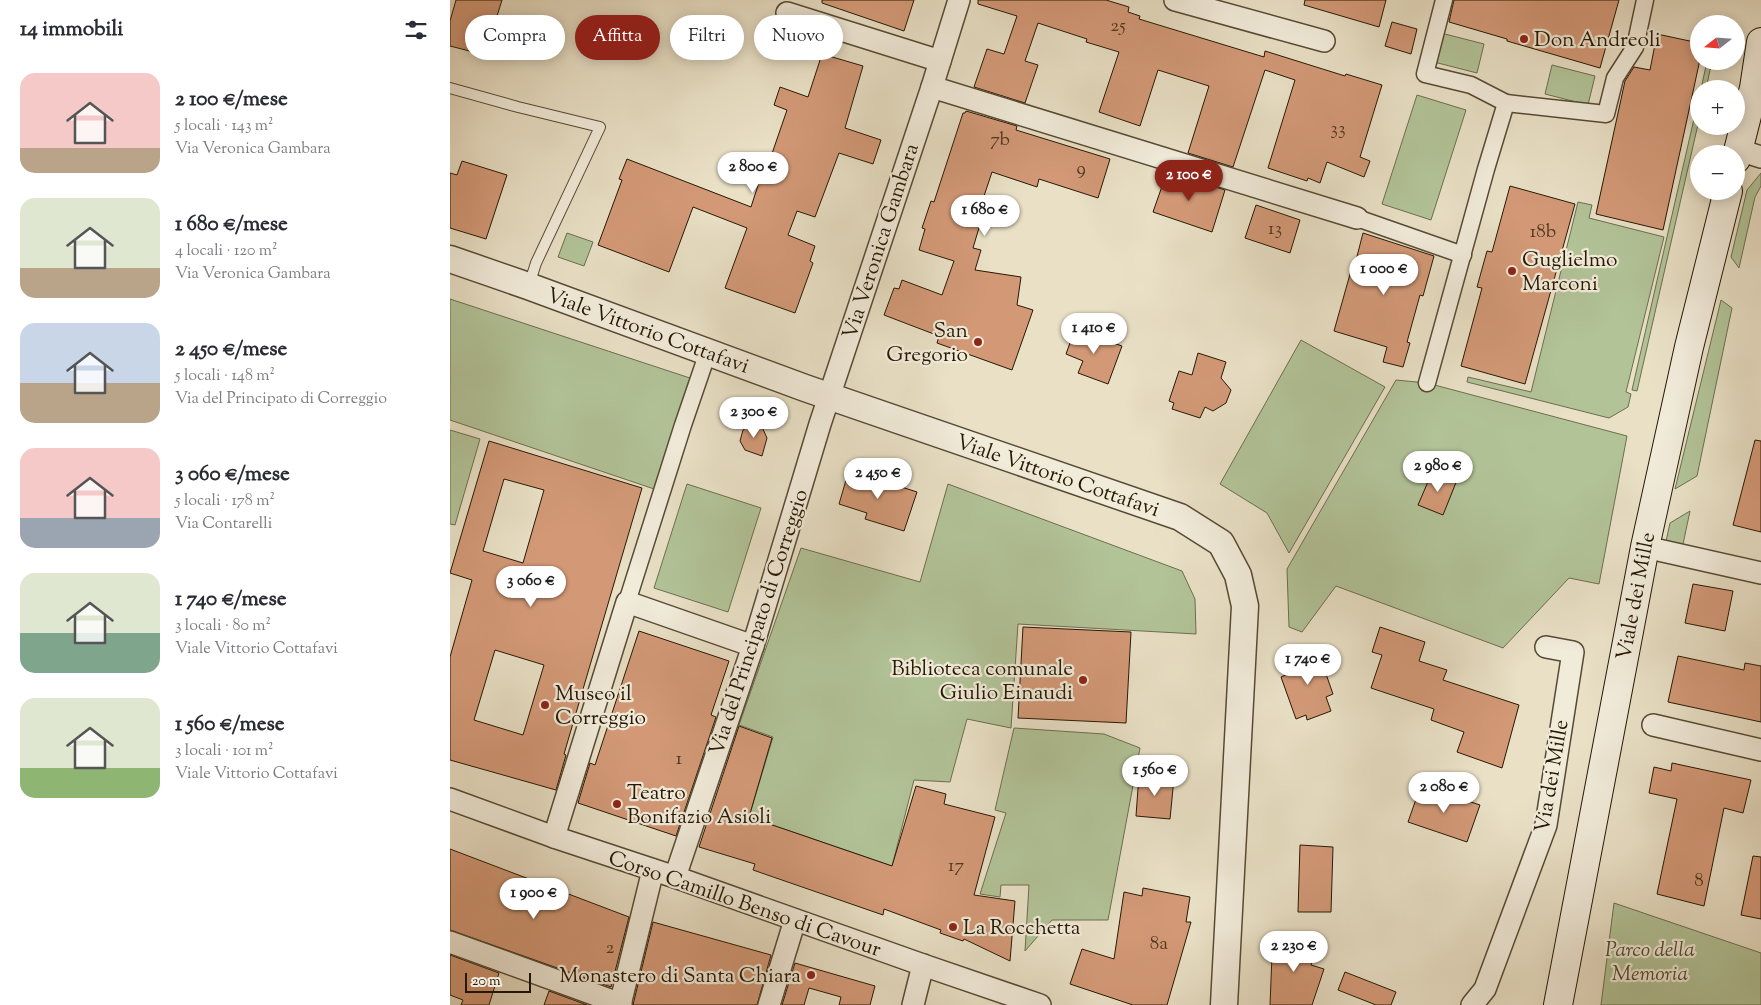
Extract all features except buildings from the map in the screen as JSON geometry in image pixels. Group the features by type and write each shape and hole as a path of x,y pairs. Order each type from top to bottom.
{"main road":[{"path":"1745,155 1758,82 1761,42"},
{"name":"Viale dei Mille","path":"1558,1005 1644,547 1687,356 1726,200"}],"street":[{"name":"Via Veronica Gambara","path":"830,396 932,87 958,0"},
{"path":"1175,0 1324,41"},
{"path":"1444,0 1425,74 1472,84 1506,103 1606,114 1615,78 1635,48 1645,0"},
{"path":"787,13 940,61"},
{"path":"932,87 1357,218 1463,255"},
{"path":"1427,383 1506,103"},
{"name":"Viale Vittorio Cottafavi","path":"450,259 830,396 1180,518 1221,543 1238,574 1245,606 1224,1005"},
{"path":"554,837 680,433 708,352"},
{"name":"Via del Principato di Correggio","path":"674,877 753,646 830,396"},
{"path":"1644,547 1761,573"},
{"path":"627,602 753,646"},
{"name":"Via dei Mille","path":"1472,1005 1485,989 1546,825 1573,652 1546,647"},
{"path":"1652,725 1761,750"},
{"name":"Corso Camillo Benso di Cavour","path":"450,799 554,837 1040,1005"},
{"path":"450,942 621,1004 653,870"},
{"path":"769,1005 795,920"},
{"path":"913,1005 923,965"}],"lane":[{"path":"450,88 600,127 536,263 528,286"}],"green space":[{"path":"1441,33 1484,44 1477,73 1434,62"},
{"path":"1552,65 1595,76 1588,105 1545,94"},
{"path":"1705,70 1710,70 1708,80 1703,80"},
{"path":"1417,95 1466,110 1431,220 1382,204"},
{"path":"1690,135 1696,135 1693,145 1690,145 1690,159 1637,391 1632,390"},
{"path":"1761,173 1761,186 1755,197 1739,268 1731,257 1747,190"},
{"path":"1578,202 1592,205 1589,218 1664,237 1626,392 1631,394 1628,407 1609,418 1467,382 1468,377 1531,392"},
{"path":"567,233 593,242 584,266 558,257"},
{"path":"450,299 696,380 660,491 450,420"},
{"path":"1721,300 1732,308 1697,476 1675,489"},
{"path":"1301,340 1385,387 1289,553 1267,513 1220,484"},
{"path":"1396,380 1427,383 1627,436 1599,584 1569,578 1503,648 1336,586 1302,632 1289,627 1287,569"},
{"path":"450,430 480,439 455,525 450,524"},
{"path":"687,484 761,508 728,612 654,588"},
{"path":"948,484 1182,571 1195,599 1196,634 1018,624 1011,728 967,719 950,782 914,780 892,866 749,817 773,737 739,725 801,548 920,582"},
{"path":"1690,511 1682,549 1665,546 1670,523"},
{"path":"1014,728 1104,734 1140,748 1108,920 1052,920 1025,951 1029,885 1001,885 1000,897 980,894 1006,813 995,810"},
{"name":"Parco della Memoria","path":"1614,903 1761,953 1761,1005 1601,1005"}],"place":[{"name":"Don Andreoli","path":"1524,39"},
{"name":"Guglielmo Marconi","path":"1512,271"},
{"name":"San Gregorio","path":"978,342"},
{"name":"Biblioteca comunale Giulio Einaudi","path":"1083,680"},
{"name":"Museo il Correggio","path":"545,705"},
{"name":"Teatro Bonifazio Asioli","path":"617,804"},
{"name":"La Rocchetta","path":"953,927"},
{"name":"Monastero di Santa Chiara","path":"811,975"}]}
